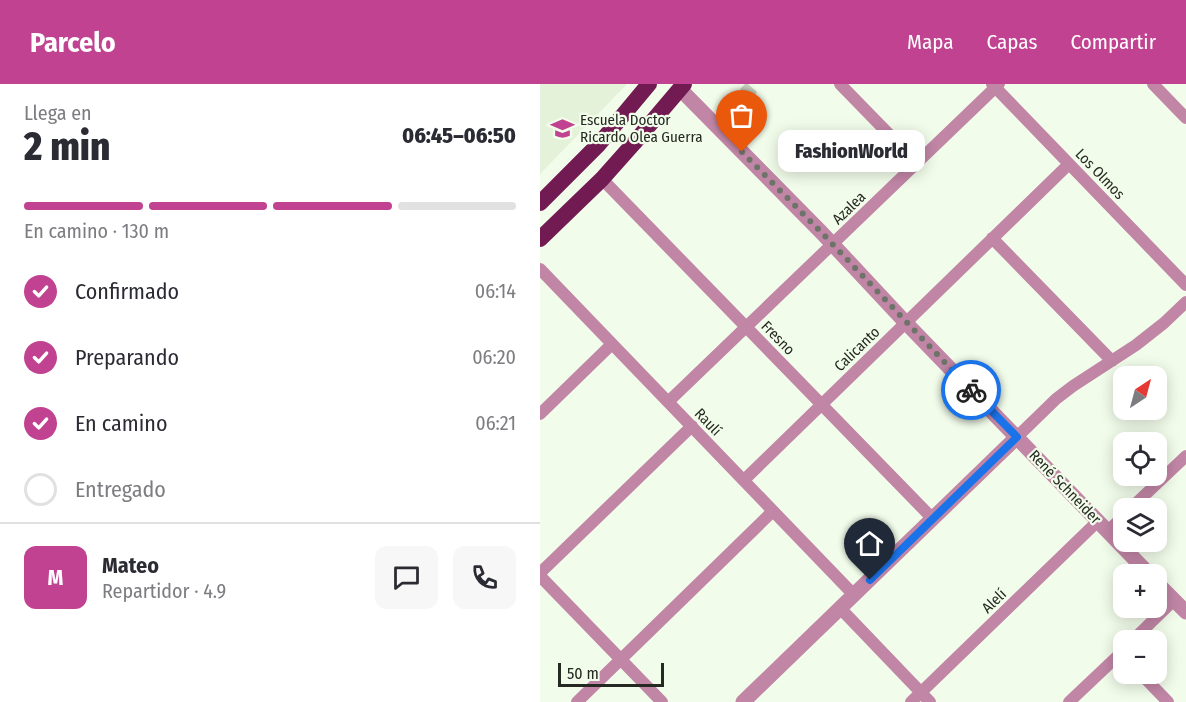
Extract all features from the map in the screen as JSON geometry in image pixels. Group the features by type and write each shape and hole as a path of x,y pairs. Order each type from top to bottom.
{"highway":[{"path":"540,203 604,138 649,84"},
{"path":"540,239 602,179 682,87"}],"street":[{"path":"840,84 917,163"},
{"path":"1153,84 1186,118"},
{"name":"Azalea","path":"668,402 995,85"},
{"name":"Los Olmos","path":"995,85 1186,285"},
{"name":"René Schneider","path":"682,87 1139,564"},
{"name":"Calicanto","path":"744,480 1069,164"},
{"name":"Fresno","path":"602,179 933,519"},
{"path":"992,238 1112,361"},
{"name":"Raulí","path":"540,269 854,595"},
{"path":"743,702 1056,399 1150,334 1186,302"},
{"path":"540,414 612,344"},
{"path":"662,702 540,575 692,426"},
{"path":"1142,498 1186,456"},
{"path":"576,702 773,511"},
{"name":"Alelí","path":"911,702 1103,526 1113,521"},
{"path":"1149,630 1183,608 1167,593"},
{"path":"840,608 930,702"},
{"path":"1069,702 1113,661"},
{"path":"1151,684 1168,702"}],"shaded area":[{"name":"Escuela Doctor Ricardo Olea Guerra","path":"540,84 627,84 540,174"}],"building":[{"path":"745,84 757,92 751,99 740,89"}],"way so far":[{"path":"742,152 971,390"}],"place":[{"name":"Escuela Doctor Ricardo Olea Guerra","path":"562,129"},
{"name":"FashionWorld","path":"742,152"}],"route":[{"path":"870,580 1017,437 971,390"}]}
